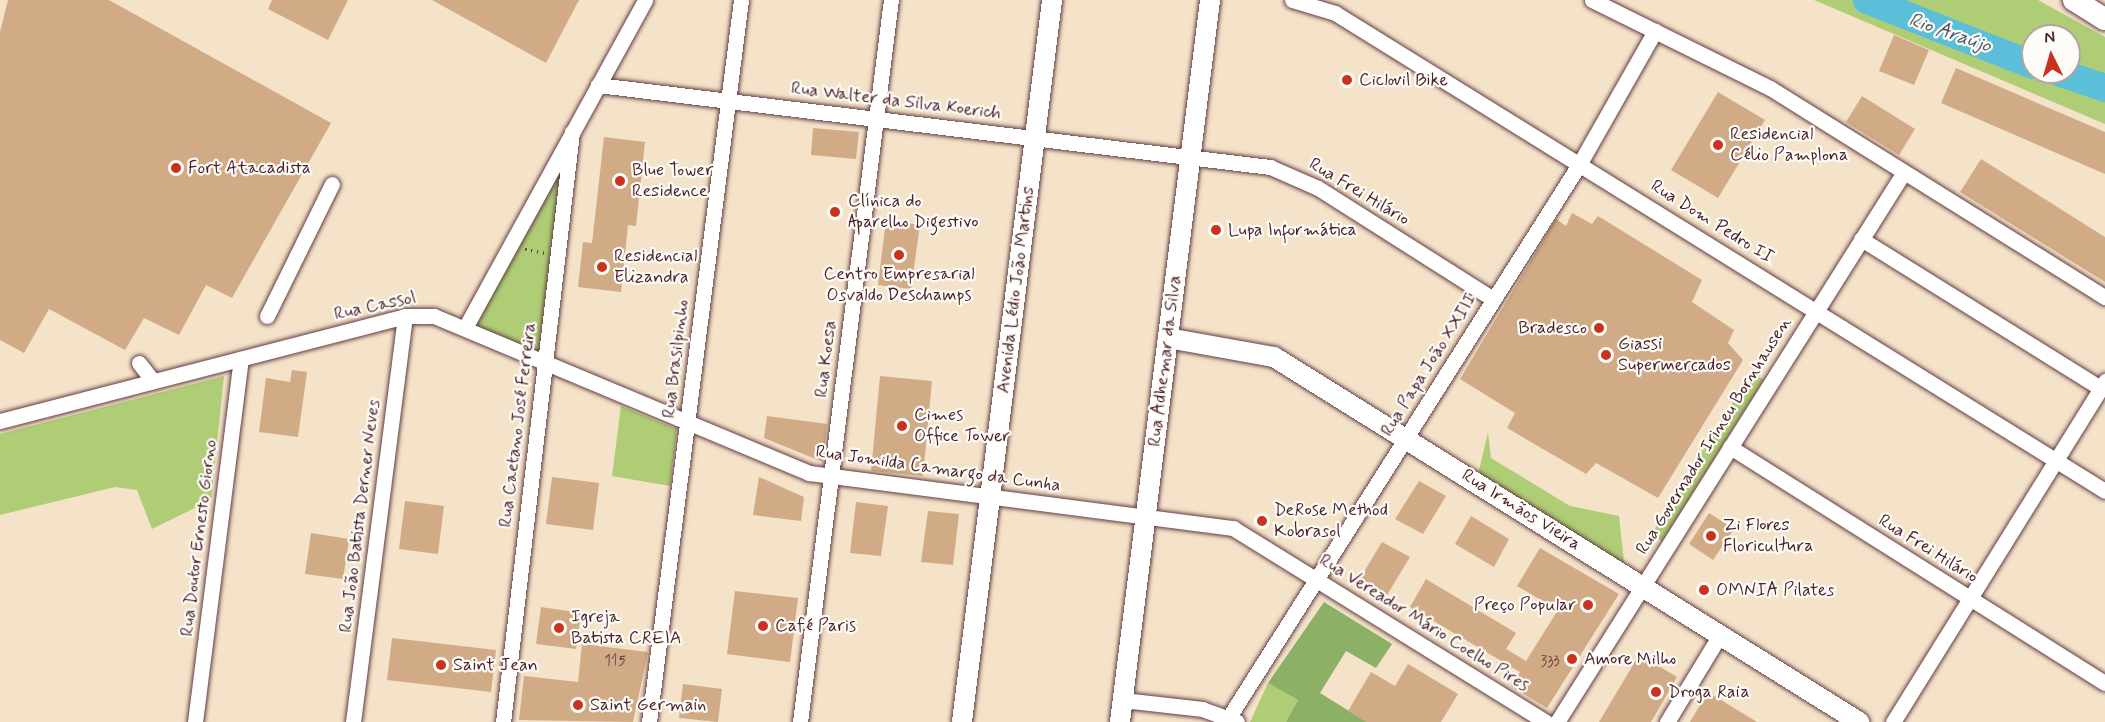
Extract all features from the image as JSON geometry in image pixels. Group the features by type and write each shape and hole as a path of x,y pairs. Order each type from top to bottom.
{"highway":[{"path":"2075,0 2105,12"},
{"path":"2075,0 2105,20"}],"main road":[{"name":"Avenida Lédio João Martins","path":"962,722 1052,0"},
{"name":"Rua Adhemar da Silva","path":"1120,722 1210,0"},
{"name":"Rua Irmãos Vieira","path":"1168,338 1274,357 1859,722"}],"street":[{"path":"466,326 645,0"},
{"name":"Rua Brasilpinho","path":"649,722 741,0"},
{"name":"Rua Koesa","path":"800,722 891,0"},
{"name":"Rua Dom Pedro II","path":"1292,0 1335,13 2105,491"},
{"path":"1592,0 1770,88 2105,297"},
{"name":"Rua Papa João XXIII","path":"1233,720 1317,579 1580,163 1655,31"},
{"name":"Rua Walter da Silva Koerich","path":"598,85 1190,156"},
{"name":"Rua Caetano José Ferreira","path":"502,722 572,132"},
{"name":"Rua Frei Hilário","path":"1190,156 1270,167 1300,178 1493,299"},
{"name":"Rua Governador Irineu Bornhausen","path":"1557,722 1904,172"},
{"path":"267,316 332,184"},
{"path":"1861,239 2103,385 1893,722"},
{"name":"Rua Cassol","path":"0,421 405,315 434,316 466,326"},
{"name":"Rua João Batista Derner Neves","path":"353,722 405,315"},
{"name":"Rua Jomilda Camargo da Cunha","path":"466,326 546,363 831,477 1145,516"},
{"name":"Rua Doutor Ernesto Giorno","path":"195,722 241,359"},
{"path":"139,363 153,381"},
{"name":"Rua Frei Hilário","path":"1730,447 2105,683"},
{"name":"Rua Vereador Mário Coelho Pires","path":"1145,516 1233,528 1546,722"},
{"path":"1667,722 1720,635"},
{"path":"1123,700 1233,720"}],"path":[{"path":"510,246 558,256"}],"green space":[{"path":"1814,0 2038,0 2105,37 2105,124"},
{"path":"564,155 541,353 473,325"},
{"path":"1750,374 1764,379 1662,541 1651,535"},
{"path":"224,376 211,500 152,529 137,490 115,487 0,515 0,434"},
{"path":"621,406 677,429 670,486 612,476"},
{"path":"1488,432 1491,458 1570,506 1619,516 1625,571 1477,479"},
{"path":"1324,602 1392,644 1376,668 1346,651 1320,693 1367,722 1286,722 1298,700 1268,683"},
{"path":"1268,683 1298,700 1286,722 1250,722"}],"building":[{"path":"8,0 109,0 331,123 232,298 206,285 179,335 144,318 125,350 49,309 24,353 0,340 0,32"},
{"path":"272,0 348,0 328,40 268,9"},
{"path":"432,0 579,0 546,63"},
{"path":"1894,35 1929,50 1914,85 1879,71"},
{"path":"1956,68 2105,132 2105,174 1941,103"},
{"name":"Residencial Célio Pamplona","path":"1718,92 1765,120 1718,198 1671,170"},
{"path":"1862,96 1915,129 1899,155 1846,122"},
{"path":"813,128 859,132 856,159 811,155"},
{"path":"604,137 645,142 636,226 628,225 621,292 578,287 583,242 592,243"},
{"path":"1981,159 2105,237 2105,282 1960,192"},
{"name":"Giassi Supermercados","path":"1572,213 1592,224 1598,216 1702,280 1692,302 1734,330 1728,343 1743,360 1658,498 1596,463 1586,474 1507,428 1515,413 1460,379 1556,219 1566,226"},
{"name":"Centro Empresarial Osvaldo Deschamps","path":"886,220 920,225 911,289 878,285"},
{"path":"292,370 307,372 298,437 259,432 266,378 290,382"},
{"name":"Cimes Office Tower","path":"880,376 932,381 923,476 871,471"},
{"path":"767,416 827,424 823,462 764,438"},
{"path":"552,477 599,483 593,530 546,524"},
{"path":"759,477 804,497 801,521 753,515"},
{"path":"1419,481 1446,496 1423,534 1395,519"},
{"path":"405,501 444,506 438,554 399,549"},
{"path":"856,502 888,506 881,556 850,553"},
{"path":"928,511 959,514 953,565 921,562"},
{"name":"Zi Flores Floricultura","path":"1709,513 1734,529 1713,560 1689,544"},
{"path":"1471,516 1509,539 1494,567 1455,544"},
{"path":"311,533 349,539 343,579 305,574"},
{"path":"1382,542 1410,557 1387,595 1359,580"},
{"path":"1540,548 1619,594 1547,708 1511,686 1520,672 1410,607 1426,579 1516,633 1506,649 1526,661 1558,610 1517,586"},
{"name":"Café Paris","path":"735,591 798,598 790,662 727,654"},
{"name":"Igreja Batista CREIA","path":"541,607 581,613 576,649 536,644"},
{"name":"Saint Jean","path":"392,638 496,650 491,692 387,680"},
{"name":"Saint Germain","path":"582,644 648,652 633,722 519,720 524,676 578,682"},
{"path":"1647,659 1677,677 1651,722 1599,722 1636,660"},
{"path":"1408,664 1458,694 1441,722 1367,722 1348,711 1371,672 1395,686"},
{"path":"683,684 722,689 718,722 679,718"},
{"path":"1708,692 1757,722 1690,722"}],"waterway":[{"name":"Rio Araújo","path":"1867,0 2021,60"},
{"name":"Rio Araújo","path":"2081,80 2105,88"}],"place":[{"name":"Ciclovil Bike","path":"1347,80"},
{"name":"Residencial Célio Pamplona","path":"1718,145"},
{"name":"Fort Atacadista","path":"176,168"},
{"name":"Blue Tower Residence","path":"620,181"},
{"name":"Clínica do Aparelho Digestivo","path":"835,212"},
{"name":"Lupa Informática","path":"1216,230"},
{"name":"Centro Empresarial Osvaldo Deschamps","path":"899,255"},
{"name":"Residencial Elizandra","path":"602,267"},
{"name":"Bradesco","path":"1599,328"},
{"name":"Giassi Supermercados","path":"1606,355"},
{"name":"Cimes Office Tower","path":"902,426"},
{"name":"DeRose Method Kobrasol","path":"1262,521"},
{"name":"Zi Flores Floricultura","path":"1711,536"},
{"name":"OMNIA Pilates","path":"1704,590"},
{"name":"Preço Popular","path":"1588,605"},
{"name":"Café Paris","path":"763,626"},
{"name":"Igreja Batista CREIA","path":"559,628"},
{"name":"Amore Milho","path":"1572,659"},
{"name":"Saint Jean","path":"441,665"},
{"name":"Droga Raia","path":"1656,692"},
{"name":"Saint Germain","path":"578,705"}]}
